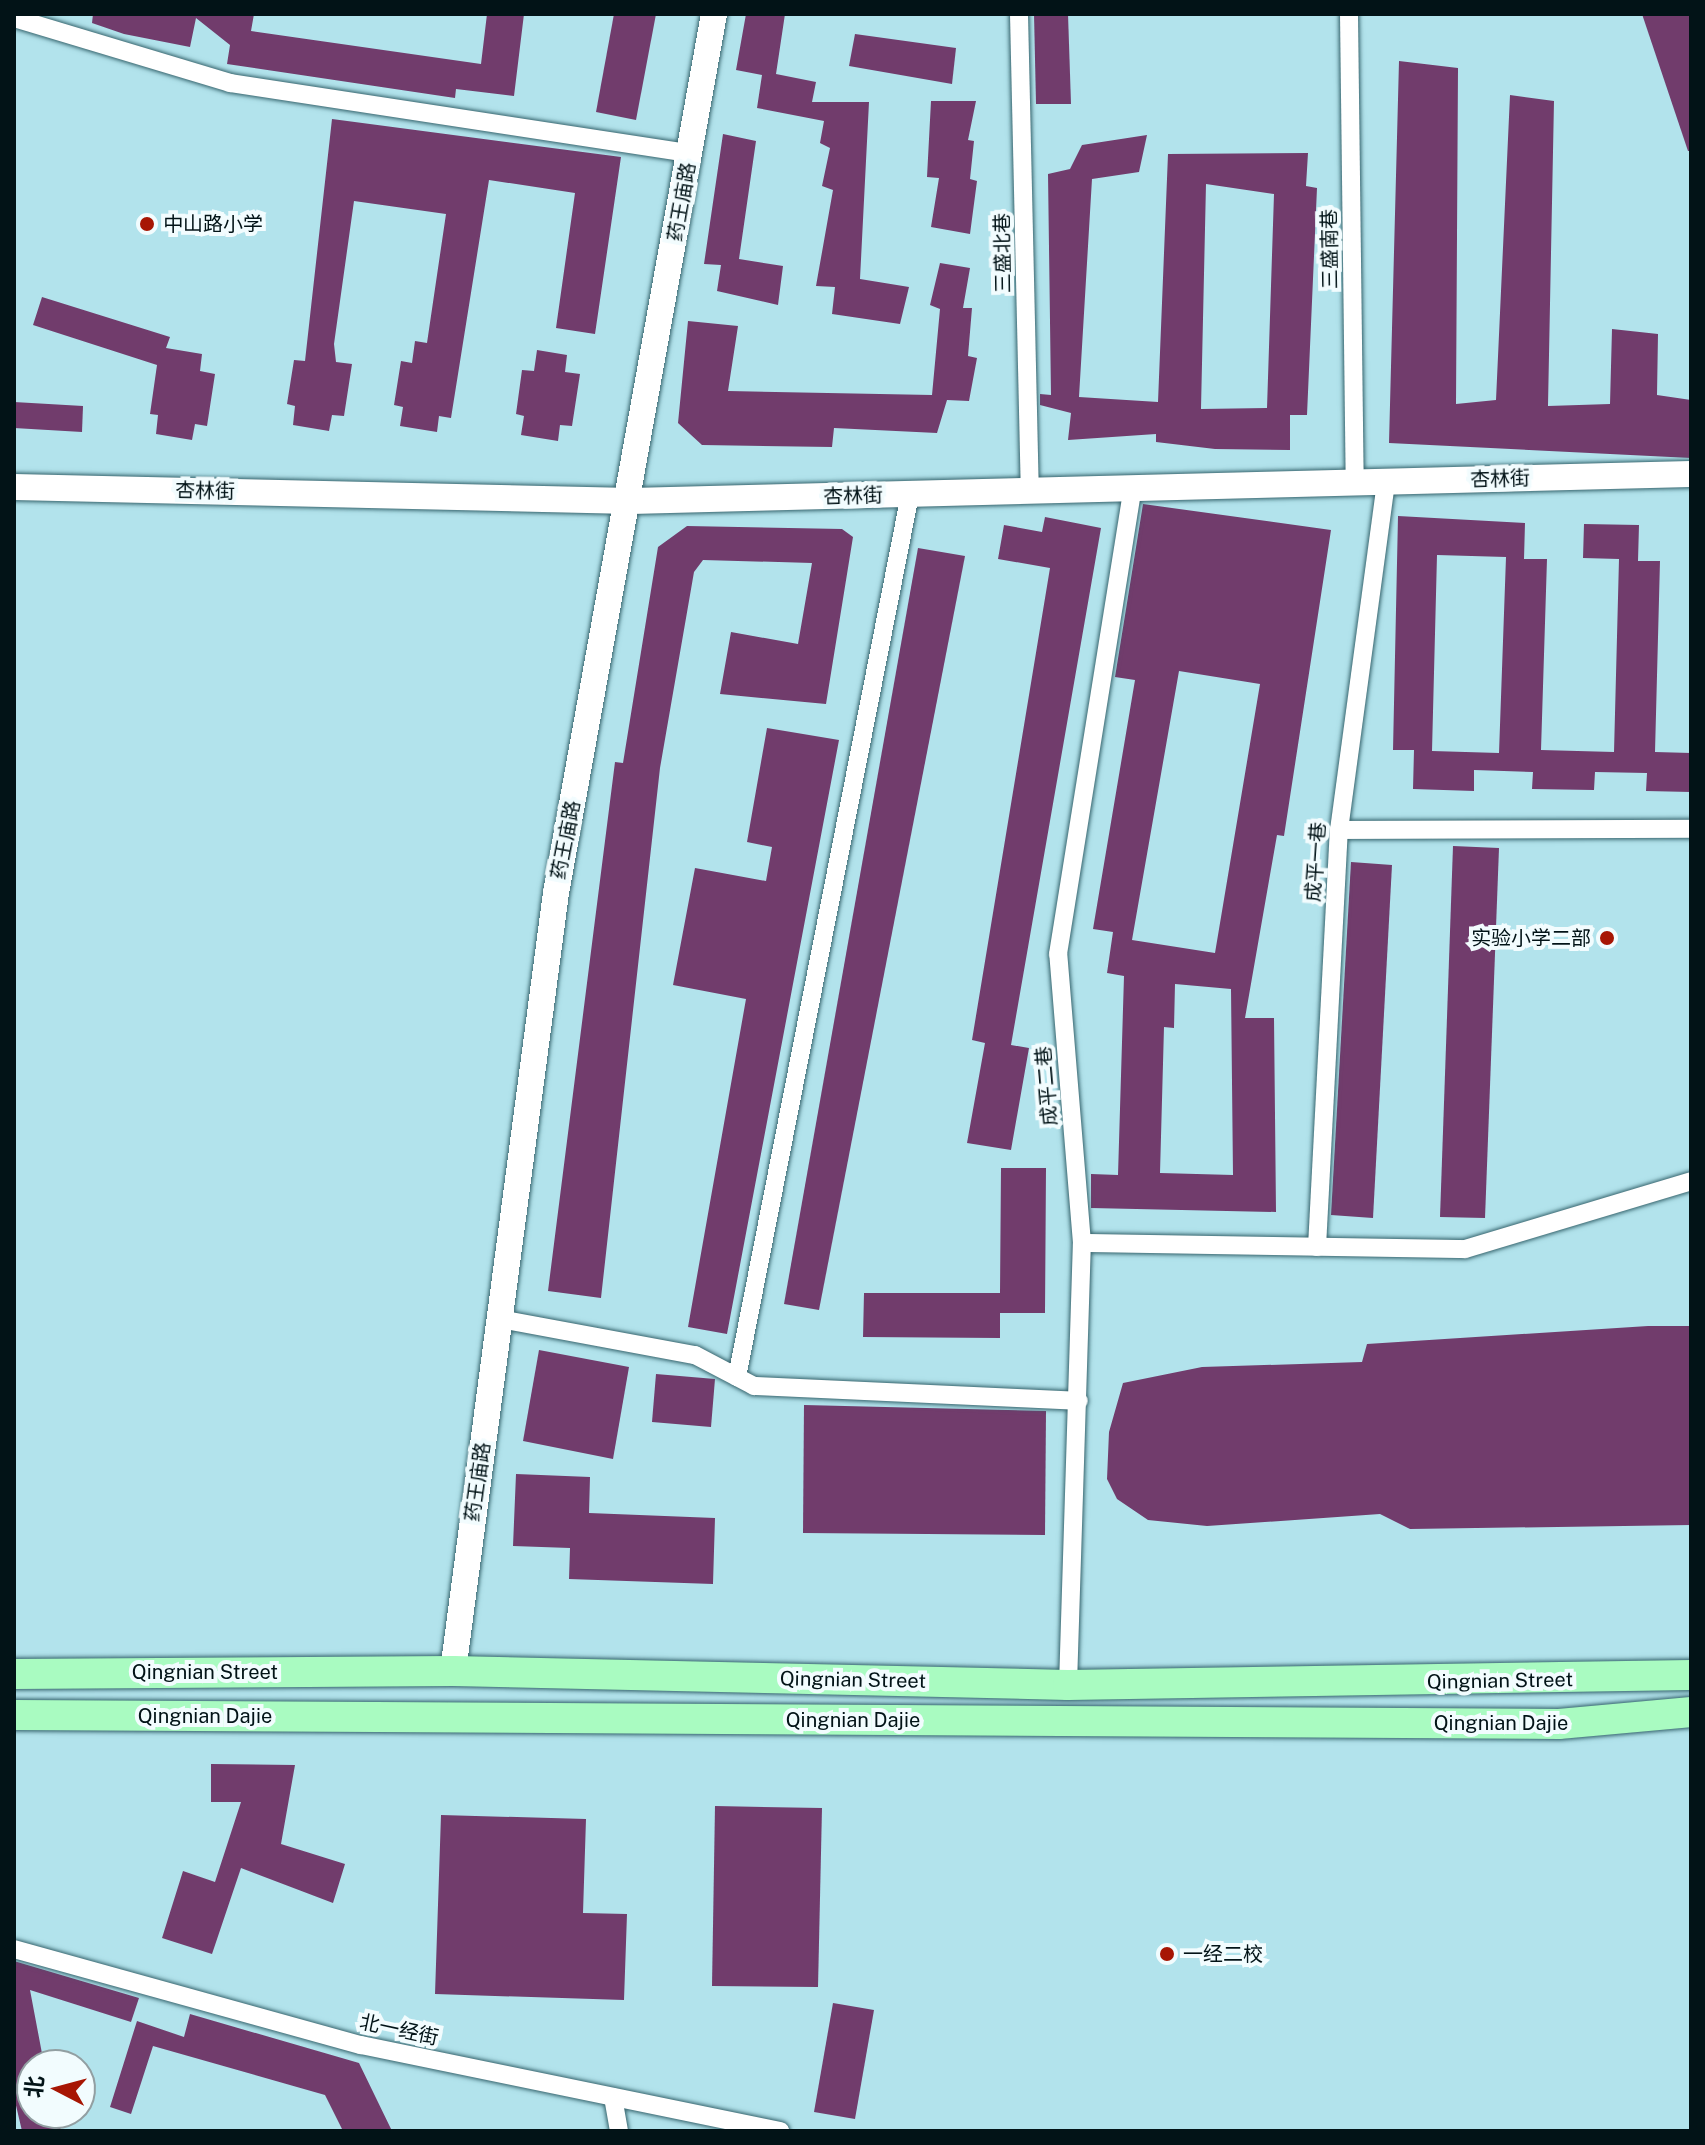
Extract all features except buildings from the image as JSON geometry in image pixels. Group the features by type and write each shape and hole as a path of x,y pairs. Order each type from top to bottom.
{"main road":[{"name":"Qingnian Street","path":"14,1674 453,1671 1068,1685 1691,1675"},
{"name":"Qingnian Dajie","path":"14,1715 1559,1724 1691,1712"}],"street":[{"name":"药王庙路","path":"453,1671 556,893 631,501 714,14"},
{"name":"三盛北巷","path":"1019,14 1030,491"},
{"name":"三盛南巷","path":"1349,14 1355,483"},
{"path":"14,18 230,83 690,153"},
{"name":"杏林街","path":"14,487 631,501 1691,474"},
{"name":"成平一巷","path":"1317,1247 1339,830 1386,482"},
{"name":"成平二巷","path":"1068,1685 1082,1243 1058,954 1133,488"},
{"path":"737,1377 910,494"},
{"path":"1339,830 1691,829"},
{"path":"1082,1243 1465,1249 1691,1181"},
{"path":"500,1319 695,1355 754,1386 1079,1401"},
{"name":"北一经街","path":"14,1949 361,2045 780,2131"},
{"path":"613,2097 619,2131"}],"place":[{"name":"中山路小学","path":"147,224"},
{"name":"实验小学二部","path":"1607,938"},
{"name":"一经二校","path":"1167,1954"}]}
